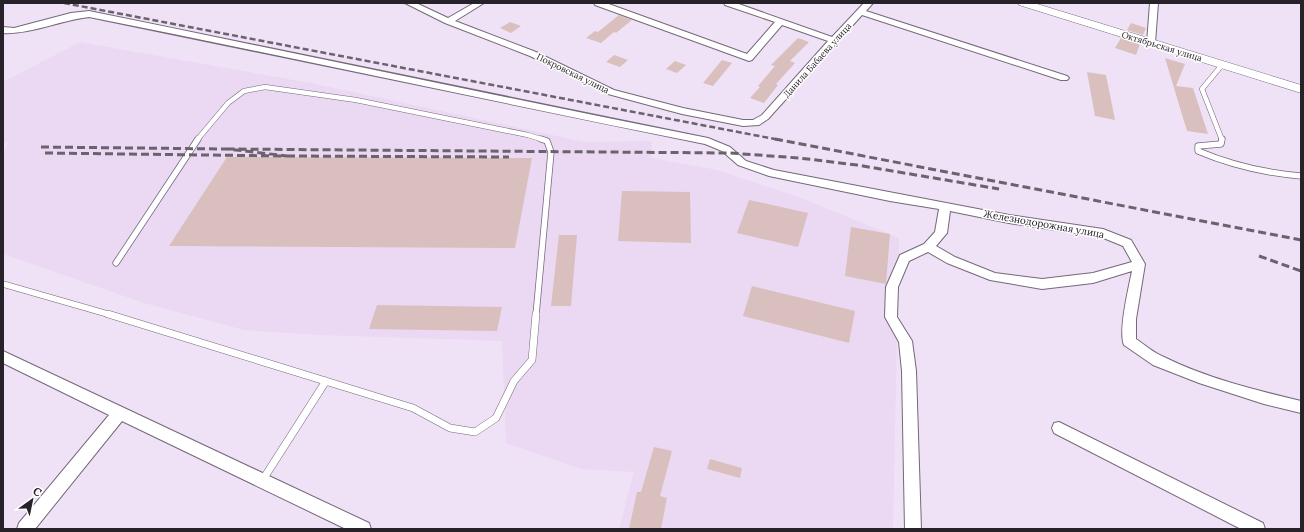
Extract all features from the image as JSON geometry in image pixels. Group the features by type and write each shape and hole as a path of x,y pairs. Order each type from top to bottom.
{"street":[{"name":"Покровская улица","path":"409,3 533,54 611,92 682,111 743,123 755,123 765,117"},
{"path":"448,20 480,3"},
{"path":"598,3 749,58 781,21"},
{"path":"728,3 834,40"},
{"name":"Данила Бабаева улица","path":"765,117 869,3"},
{"name":"Октябрьская улица","path":"1023,3 1301,89"},
{"path":"1152,43 1154,3"},
{"path":"861,12 1064,78"},
{"name":"Железнодорожная улица","path":"3,30 14,31 71,16 89,14 290,54 491,98 708,141 726,149 742,163 773,173 890,198 946,206 1009,219 1103,234 1127,243 1139,264"},
{"path":"913,529 909,371 905,341 891,317 892,287 904,258 928,247 941,233 946,206"},
{"path":"928,247 951,260 994,277 1042,284 1093,278 1139,264 1130,320 1129,341 1158,361 1204,379 1264,398 1301,407"},
{"path":"3,357 363,529"},
{"path":"25,529 120,412"},
{"path":"1058,428 1134,465 1256,529"}],"lane":[{"path":"1222,65 1202,89 1222,142 1221,144 1198,146 1198,151 1259,171 1301,176"},
{"path":"3,284 77,304 413,408 450,428 475,432 496,418 514,381 532,360 551,152 547,141 528,134 356,100 265,87 244,91 228,103 190,148 116,263"},
{"path":"262,481 326,381"}],"shaded area":[{"path":"80,42 311,83 585,142 652,141 651,158 717,170 801,198 899,238 893,529 619,529 634,472 581,469 506,443 502,341 319,335 244,330 144,303 3,254 3,154 9,141 3,144 3,82"}],"building":[{"path":"619,15 632,20 601,43 586,38 595,31 598,32"},
{"path":"510,22 521,26 511,33 500,28"},
{"path":"1131,23 1146,28 1143,35 1127,30"},
{"path":"798,38 809,42 790,61 795,63 776,84 778,85 764,103 750,98 775,66 771,65"},
{"path":"1121,38 1140,44 1136,55 1115,48"},
{"path":"614,55 628,60 620,67 606,62"},
{"path":"1165,58 1185,64 1176,86 1193,88 1208,134 1187,131"},
{"path":"722,60 732,63 713,86 703,83"},
{"path":"675,61 686,65 677,73 666,69"},
{"path":"1087,72 1106,75 1115,120 1095,116"},
{"path":"227,157 532,158 515,248 169,246"},
{"path":"622,191 690,192 691,243 618,241"},
{"path":"749,200 808,213 798,247 737,233"},
{"path":"851,227 890,234 886,284 845,276"},
{"path":"559,235 577,235 571,306 551,306"},
{"path":"752,286 855,311 849,343 743,316"},
{"path":"377,305 502,307 497,331 369,329"},
{"path":"654,447 672,451 660,496 667,498 661,529 629,529 637,492 641,492"},
{"path":"710,459 742,468 740,478 707,469"}],"railway":[{"path":"64,3 780,140"},
{"path":"775,139 1301,240"},
{"path":"41,147 228,149"},
{"path":"228,149 730,153 799,158 857,165 999,189"},
{"path":"228,149 287,156"},
{"path":"45,153 287,156"},
{"path":"287,156 509,157"},
{"path":"1259,256 1301,271"}]}
